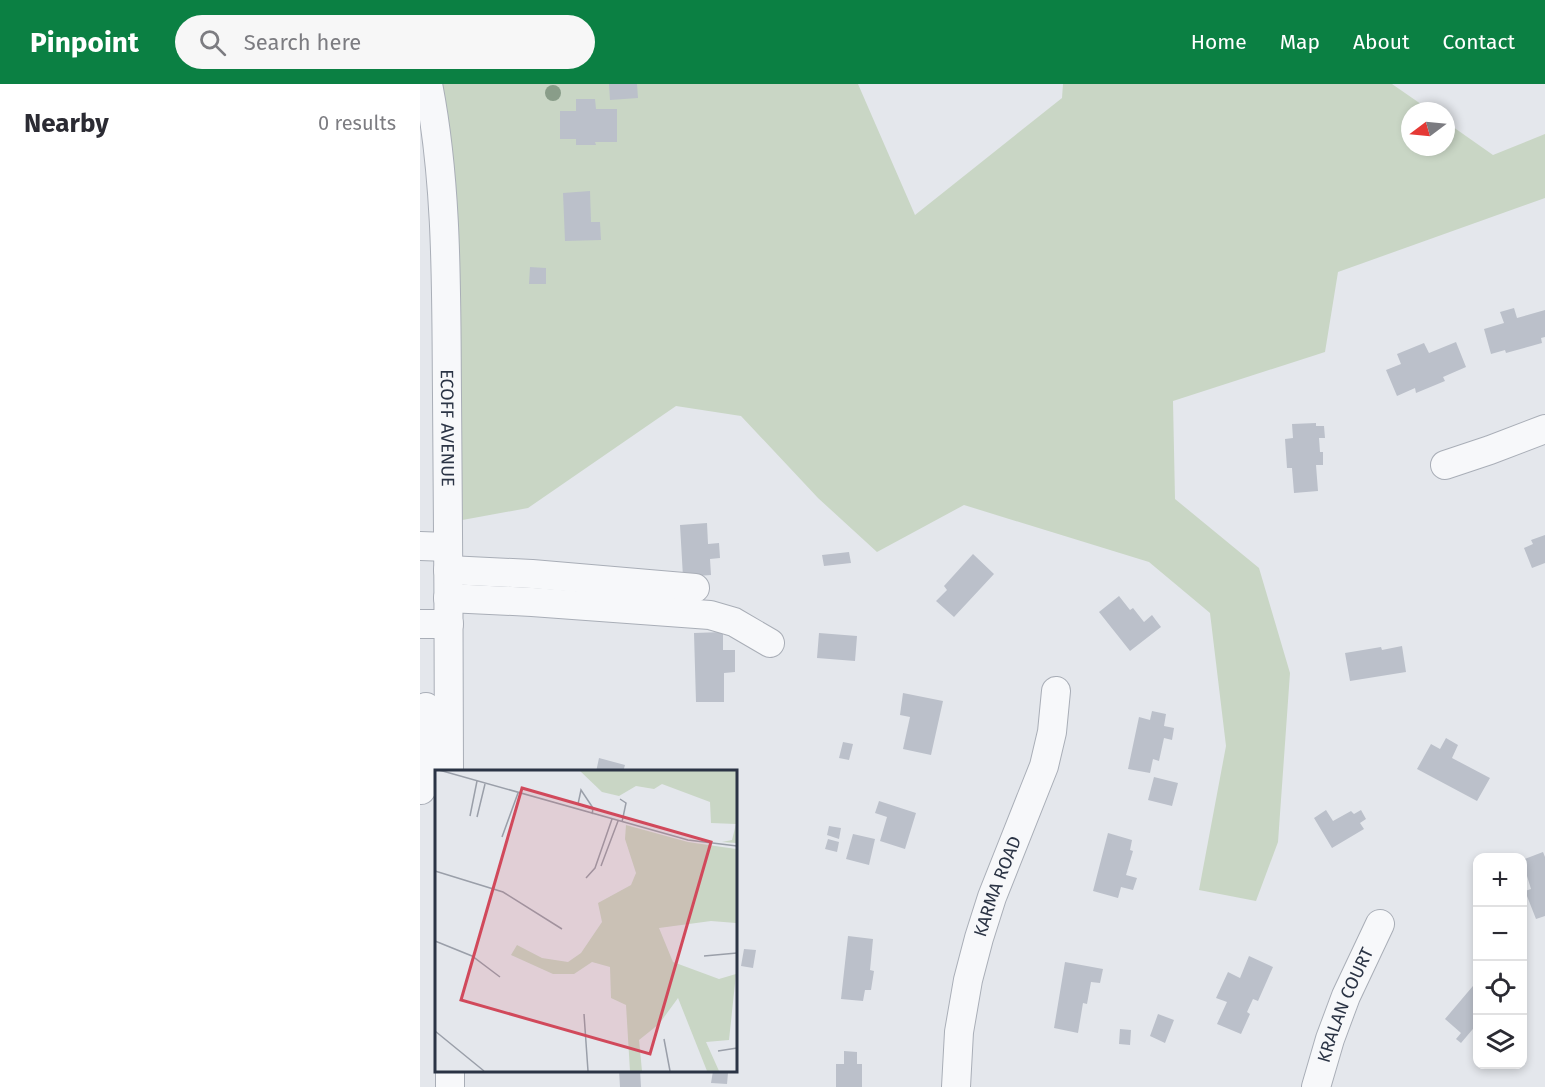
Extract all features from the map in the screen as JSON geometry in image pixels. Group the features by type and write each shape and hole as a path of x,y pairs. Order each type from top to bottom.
{"street":[{"name":"ECOFF AVENUE","path":"428,84 443,199 449,611 432,706 448,770"},
{"path":"1445,465 1545,429"},
{"path":"420,546 448,558 532,574 695,588"},
{"path":"420,624 449,611 532,602 710,615 734,622 770,643"},
{"name":"KARMA ROAD","path":"956,1087 959,1032 968,980 992,897 1044,766 1052,732 1056,691"},
{"path":"420,790 426,782 432,706"},
{"name":"KRALAN COURT","path":"1316,1087 1346,996 1380,924"}],"green space":[{"path":"440,84 858,84 915,215 1062,98 1063,84 1392,84 1418,102 1401,102 1401,156 1455,156 1455,128 1493,155 1545,134 1545,198 1338,272 1325,352 1173,401 1175,499 1259,568 1290,673 1278,842 1256,901 1199,890 1226,746 1210,613 1149,562 964,505 877,552 818,498 741,416 676,406 528,508 457,521"}],"building":[{"path":"609,84 637,84 638,98 610,100"},
{"path":"576,99 595,99 596,109 617,109 617,142 576,145 576,139 560,139 560,111 576,111"},
{"path":"590,191 591,222 600,222 601,240 565,241 563,193"},
{"path":"530,267 546,268 546,284 529,284"},
{"path":"1514,308 1517,318 1545,310 1545,337 1541,338 1542,343 1506,353 1505,350 1491,354 1484,329 1504,323 1500,312"},
{"path":"1456,342 1466,367 1443,377 1445,381 1416,393 1415,388 1397,396 1386,370 1401,364 1397,354 1424,343 1429,353"},
{"path":"1316,423 1316,426 1324,426 1325,438 1319,438 1320,452 1323,452 1323,465 1316,465 1318,491 1294,493 1292,468 1287,468 1285,439 1293,438 1292,424"},
{"path":"707,523 708,544 719,543 720,558 710,559 711,575 683,577 680,525"},
{"path":"1545,535 1545,563 1532,568 1524,548 1533,544 1531,540"},
{"path":"849,552 851,563 824,566 822,555"},
{"path":"973,554 994,574 954,617 936,601 947,590 944,586"},
{"path":"1119,596 1144,622 1152,615 1161,627 1130,651 1099,612"},
{"path":"723,632 723,650 735,650 735,672 724,673 724,702 696,702 694,633"},
{"path":"819,633 857,636 855,661 817,658"},
{"path":"1402,646 1406,672 1350,681 1345,653"},
{"path":"903,693 943,701 931,755 903,749 910,717 900,715"},
{"path":"1152,711 1166,714 1164,726 1174,728 1172,740 1164,738 1159,761 1153,759 1150,773 1128,769 1139,717 1150,720"},
{"path":"1446,738 1458,745 1452,758 1490,778 1477,801 1417,769 1431,744 1440,749"},
{"path":"843,742 853,744 849,760 839,758"},
{"path":"599,758 625,765 624,770 596,770"},
{"path":"1154,777 1178,783 1172,806 1148,800"},
{"path":"879,801 916,813 905,849 880,841 887,817 875,813"},
{"path":"1326,810 1333,821 1351,811 1354,814 1361,810 1366,819 1360,823 1364,829 1332,848 1314,818"},
{"path":"829,826 841,828 839,839 827,835"},
{"path":"1108,833 1132,840 1130,850 1133,851 1126,875 1137,878 1133,890 1121,887 1118,898 1093,891"},
{"path":"853,834 875,839 869,865 846,859"},
{"path":"828,839 839,842 837,852 825,849"},
{"path":"1543,852 1545,857 1545,916 1536,919 1527,896 1527,890 1531,889 1527,876 1527,858"},
{"path":"848,936 873,939 870,970 874,971 871,990 865,990 863,1001 841,999"},
{"path":"744,949 756,950 753,968 741,966"},
{"path":"1249,956 1273,967 1258,1001 1253,999 1247,1012 1250,1014 1241,1034 1217,1024 1227,1002 1216,998 1228,972 1240,978"},
{"path":"1065,962 1103,969 1100,983 1091,982 1087,1004 1083,1003 1078,1033 1054,1028"},
{"path":"1473,986 1473,1029 1461,1043 1456,1039 1461,1033 1445,1019"},
{"path":"1158,1014 1174,1020 1165,1043 1150,1036"},
{"path":"1120,1029 1131,1030 1130,1045 1119,1044"},
{"path":"844,1051 857,1052 857,1064 862,1064 862,1087 836,1087 836,1064 844,1064"},
{"path":"619,1072 640,1072 641,1087 620,1087"},
{"path":"713,1072 728,1073 727,1084 711,1083"}]}
